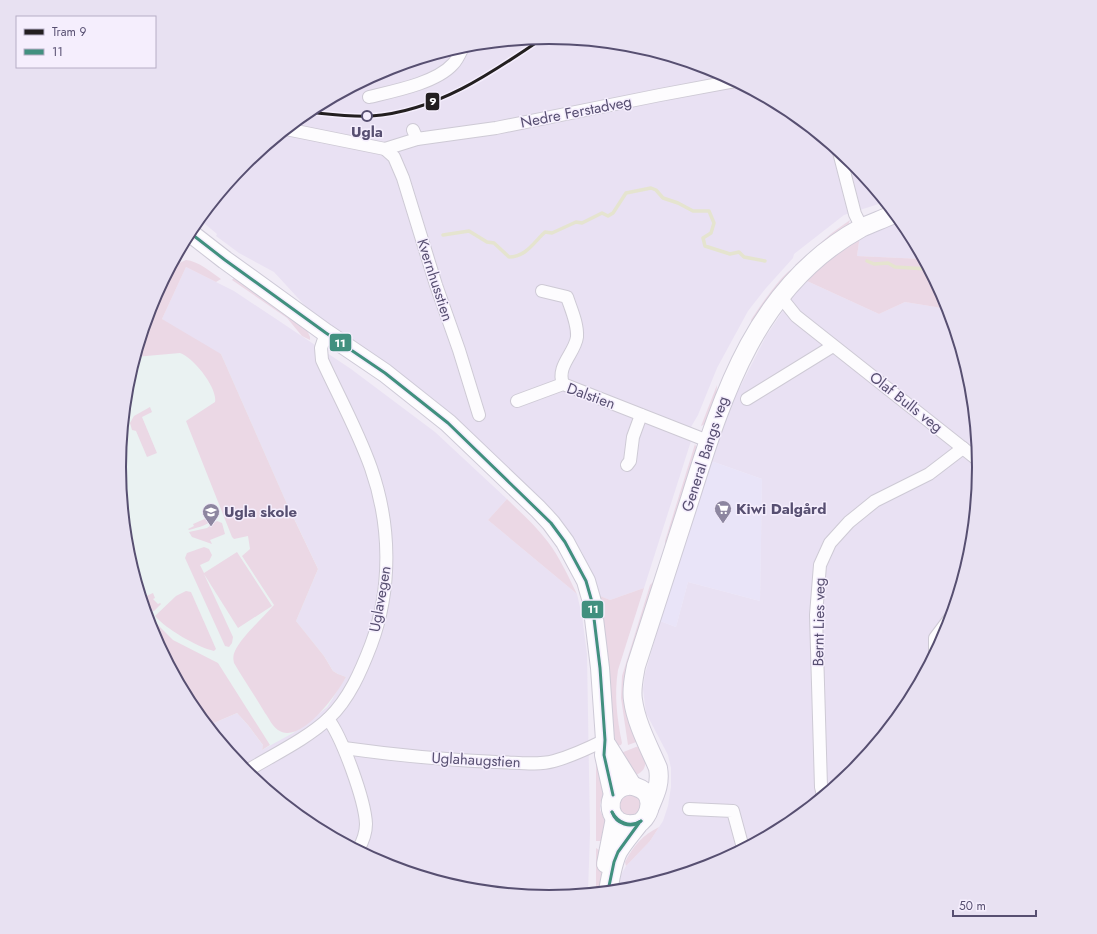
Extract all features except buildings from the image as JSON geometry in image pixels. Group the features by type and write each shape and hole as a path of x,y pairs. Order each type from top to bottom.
{"street":[{"path":"369,97 407,88 442,73 454,63 459,53"},
{"name":"Nedre Ferstadveg","path":"292,130 385,149 415,134 496,128 660,95 726,84"},
{"name":"Kvernhusstien","path":"385,149 394,157 403,178 436,285 459,350 479,415"},
{"path":"842,162 855,214 862,228"},
{"name":"General Bangs veg","path":"609,885 614,862 618,852 644,816 658,788 659,776 654,758 637,718 633,699 633,682 636,666 708,441 726,391 756,330 780,296 800,274 821,255 862,228 889,216"},
{"path":"194,236 326,334 385,373 448,423 551,523 565,542 586,581 592,602 600,668 605,740 604,756 613,795"},
{"path":"542,291 567,297 578,329 577,339 561,372 563,384"},
{"name":"Olaf Bulls veg","path":"780,296 796,316 972,455"},
{"name":"Uglavegen","path":"251,768 306,735 328,719 336,710 353,685 364,664 374,637 381,608 387,561 381,505 371,468 322,360 321,348 326,334"},
{"path":"747,399 833,346"},
{"name":"Dalstien","path":"517,401 563,384 708,441"},
{"path":"627,465 630,461 633,436 641,415"},
{"name":"Bernt Lies veg","path":"821,790 816,615 820,565 830,543 849,522 876,501 929,474 963,448"},
{"path":"328,719 333,725 344,748 360,794 366,824 361,846"},
{"path":"605,740 612,754 635,786 645,792 649,800 644,816 630,825 622,823 615,818 611,811 610,803 613,795 618,789 625,786 635,786 646,776 654,758"},
{"name":"Uglahaugstien","path":"344,748 454,760 536,763 554,761 605,740"},
{"path":"689,809 733,811 742,843"},
{"path":"607,886 605,869 615,818"}],"shaded area":[{"path":"521,45 576,45 631,52 658,58 710,76 760,101 784,115 806,131 848,168 880,204 844,215 794,254 793,258 748,311 717,368 698,415 691,427 691,441 644,588 610,600 600,596 582,552 561,520 472,433 434,399 308,309 274,272 239,253 216,236 217,234 203,223 213,209 249,168 291,131 313,115 361,88 413,66 466,52"},
{"path":"850,220 848,226 798,268 795,265 832,233"},
{"path":"892,221 916,259 857,256 860,235"},
{"path":"860,235 857,256 916,259 940,308 905,302 879,314 807,281 811,273"},
{"path":"186,260 191,261 209,270 221,279 216,282 186,267 162,319 221,354 287,504 318,569 296,621 324,656 333,671 346,677 335,695 317,716 297,731 287,733 278,730 274,726 234,663 233,658 238,645 274,605 242,556 250,549 248,536 234,539 232,537 186,421 215,402 213,389 209,381 198,367 191,360 180,353 140,357 158,305 177,265"},
{"path":"186,267 234,291 351,369 435,432 507,499 488,520 577,594 582,616 587,654 590,832 588,888 548,890 493,886 439,876 387,858 337,833 313,819 291,803 249,766 213,725 212,724 237,713 263,745 263,749 305,725 327,707 333,698 338,674 333,671 324,656 295,621 318,569 287,504 162,319"},
{"path":"792,269 794,270 752,322 751,320 770,293 787,272"},
{"path":"236,275 306,328 310,340 302,336 287,318 232,280"},
{"path":"807,281 879,314 905,302 940,308 949,331 963,384 971,439 972,467 968,522 957,576 949,603 928,654 915,679 884,725 848,766 806,803 784,819 760,833 710,858 658,876 617,884 626,866 650,841 663,821 668,806 671,787 671,768 668,755 646,713 643,689 645,674 660,621 676,627 688,582 760,601 762,479 711,461 733,401 766,336 795,293"},
{"name":"Ugla skole","path":"149,328 221,354 287,504 318,569 296,621 324,656 333,671 346,677 327,707 293,733 262,750 263,745 237,713 212,724 197,702 169,654 158,629 148,603 134,550 126,495 126,439 134,384"},
{"path":"717,385 716,399 707,423 701,426"},
{"path":"150,407 152,412 142,417 157,453 147,457 136,431 132,430 130,423 134,416"},
{"path":"695,444 697,449 665,547 665,541"},
{"path":"711,461 762,479 760,601 688,582 676,627 660,621"},
{"path":"507,499 548,542 560,561 577,594 488,520"},
{"path":"216,514 217,516 208,524 189,530 188,529 194,526 193,524"},
{"path":"217,521 222,523 225,534 210,540 212,544 192,537 189,532 207,528"},
{"path":"204,547 209,549 212,555 209,561 200,565 204,573 237,552 272,606 238,628 204,574 233,637 232,643 229,647 225,646 185,558 187,553"},
{"path":"654,581 640,632 639,741 628,745 621,698 622,676 650,585"},
{"path":"644,588 618,670 616,688 622,743 621,745 617,746 609,717 599,601 600,596 610,600"},
{"path":"186,591 191,592 216,649 214,651 199,646 182,637 155,616 176,596"},
{"path":"153,593 155,598 153,599 158,604 161,604 154,611 151,611 146,596"},
{"path":"156,622 173,640 218,663 270,745 262,750 263,745 237,713 212,724 182,678 169,654"},
{"path":"641,746 645,759 645,766 640,773 636,775 621,753"},
{"path":"596,760 604,791 600,804 600,810 606,823 602,841 596,841"},
{"path":"630,794 638,797 641,805 638,813 630,816 622,813 619,805 622,797"},
{"path":"659,827 650,841 626,866 625,862 635,846 643,837"},
{"path":"596,848 602,852 601,886 596,887"}],"waterway":[{"path":"443,235 469,231 487,242 494,243 509,257 515,256 525,252 545,232 552,233 576,222 582,223 602,213 608,216 613,213 626,193 651,188 656,190 663,198 678,203 693,211 709,211 714,223 711,233 703,238 705,246 730,254 739,252 744,257 765,261"},
{"path":"867,261 874,264 888,263 895,267 922,269"}],"tram line":[{"name":"9","path":"317,113 347,116 371,116 395,113 418,107 462,89 533,45"}],"transit line":[{"name":"11","path":"194,236 326,333 385,373 448,423 551,523 565,542 586,581 592,602 600,668 605,740 604,755 613,795"},
{"name":"11","path":"612,812 621,822 633,824 641,821"},
{"name":"11","path":"612,812 617,820 624,824 633,825 641,821"},
{"name":"11","path":"609,885 614,862 618,852 639,823"}],"place":[{"name":"Ugla","path":"367,116"},
{"name":"Kiwi Dalgård","path":"723,524"},
{"name":"Ugla skole","path":"211,527"}]}
